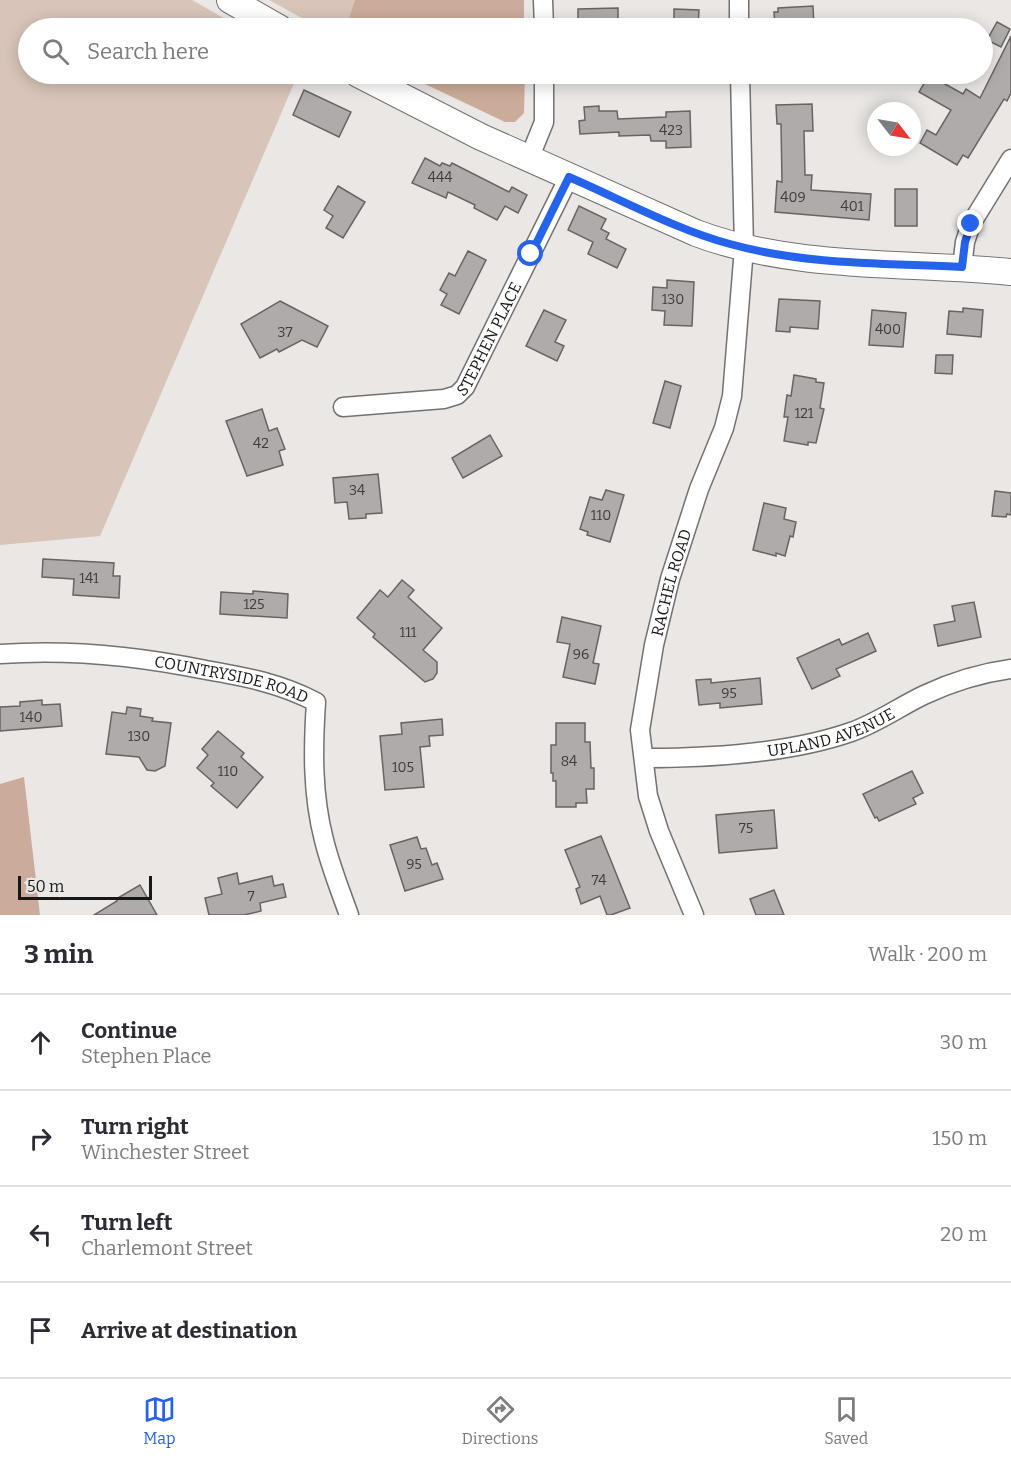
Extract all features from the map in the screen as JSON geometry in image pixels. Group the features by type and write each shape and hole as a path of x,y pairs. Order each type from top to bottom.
{"street":[{"path":"230,0 262,18"},
{"path":"543,0 544,18"},
{"path":"739,0 739,18"},
{"path":"377,84 446,120 569,177 696,233 744,248 780,255 829,260 1011,272"},
{"path":"529,159 544,122 544,84"},
{"name":"RACHEL ROAD","path":"694,915 659,831 651,805 640,730 654,645 670,579 699,489 718,444 732,396 744,248 740,84"},
{"path":"962,267 965,242 971,224 1011,159"},
{"name":"STEPHEN PLACE","path":"343,407 444,399 455,396 465,387 569,177"},
{"name":"COUNTRYSIDE ROAD","path":"0,654 91,653 172,663 272,683 316,702 313,772 318,809 324,841 349,915"},
{"name":"UPLAND AVENUE","path":"644,758 682,758 753,752 819,742 882,719 923,696 964,678 1011,669"}],"shaded area":[{"path":"0,0 192,0 224,18 18,18 18,84 294,84 100,536 0,545"},
{"path":"269,0 524,0 524,18 302,18"},
{"path":"355,0 524,0 524,18 349,18"},
{"path":"425,84 525,84 524,113 515,122 505,122"},
{"path":"24,777 40,915 0,915 0,784"}],"building":[{"path":"813,6 814,18 774,18 774,12 778,12 778,8"},
{"path":"618,8 618,18 578,18 578,9"},
{"path":"674,9 699,10 699,18 674,18"},
{"path":"997,22 1010,29 1001,47 993,43 993,29"},
{"path":"1011,36 1011,93 1007,101 1004,99 968,158 963,155 957,165 921,144 927,130 936,135 951,110 919,92 924,84 945,84 963,94 966,89 980,98 987,84 993,84 993,72"},
{"path":"304,90 351,112 339,137 293,115"},
{"path":"812,104 813,131 804,131 805,175 812,175 811,190 871,194 869,220 775,212 777,181 782,182 781,124 777,124 776,105"},
{"path":"599,106 599,111 617,111 618,119 666,117 666,112 690,111 691,147 666,148 666,141 651,141 650,135 619,136 619,132 580,134 579,121 585,120 584,107"},
{"path":"425,158 440,166 442,163 450,166 452,163 509,192 512,187 527,195 518,213 505,206 497,220 474,208 475,205 448,192 446,198 412,183"},
{"path":"338,186 365,202 343,238 326,228 333,216 324,210"},
{"path":"895,189 917,189 917,226 895,226"},
{"path":"579,206 606,219 601,229 609,233 606,239 626,249 617,268 588,254 593,242 568,230"},
{"path":"468,251 486,260 459,314 441,305 447,294 440,290 449,273 455,276"},
{"path":"667,280 694,282 692,326 664,325 665,311 652,310 653,287 667,288"},
{"path":"779,299 820,301 818,329 790,327 790,332 776,331"},
{"path":"280,301 328,326 317,347 302,340 279,352 277,349 260,358 241,324"},
{"path":"963,308 983,310 981,337 947,334 949,311 963,312"},
{"path":"544,310 566,320 555,342 564,346 557,361 526,346"},
{"path":"872,310 906,313 903,347 869,345"},
{"path":"936,355 953,355 952,374 935,373"},
{"path":"794,375 816,379 816,382 824,383 820,408 824,409 816,443 808,442 808,445 784,441 788,417 784,417 787,395 791,396"},
{"path":"665,381 681,386 670,428 653,423"},
{"path":"262,409 269,431 277,428 285,449 279,451 283,465 247,476 226,421"},
{"path":"490,435 502,456 463,478 452,458"},
{"path":"378,474 382,513 366,514 366,518 349,519 347,502 335,503 333,478"},
{"path":"606,490 624,495 610,542 587,535 588,532 580,529 590,497 602,500"},
{"path":"995,491 1011,493 1011,515 992,516"},
{"path":"764,503 786,508 784,519 796,522 785,556 753,550"},
{"path":"43,559 114,563 113,576 120,576 119,598 73,595 74,579 42,577"},
{"path":"402,580 414,590 408,597 442,628 423,650 437,662 437,673 433,679 425,682 373,637 375,634 357,618 380,590 388,597"},
{"path":"253,591 288,594 287,618 220,614 221,592 253,594"},
{"path":"974,602 981,637 938,646 934,625 955,621 952,606"},
{"path":"562,617 601,626 593,663 599,664 595,684 563,677 570,644 557,642"},
{"path":"868,633 876,651 836,669 840,676 812,689 797,658 839,639 842,645"},
{"path":"760,678 762,704 720,708 720,703 699,705 696,680 711,679 711,683"},
{"path":"42,700 42,705 60,704 62,726 0,731 0,707 20,706 20,702"},
{"path":"127,707 141,709 140,716 153,718 152,721 171,723 165,766 155,771 147,770 139,757 106,754 112,712 126,714"},
{"path":"442,719 443,735 429,736 430,746 420,747 424,787 385,790 380,736 402,734 401,723"},
{"path":"556,723 585,723 585,742 590,742 594,789 586,789 587,803 576,803 576,807 556,807 556,781 553,781 553,773 551,773 551,745 556,745"},
{"path":"218,731 244,753 241,757 263,777 237,808 211,786 214,783 197,768 208,755 202,749"},
{"path":"912,771 923,793 913,798 916,804 879,821 877,817 875,818 863,794"},
{"path":"774,810 777,848 719,853 716,815"},
{"path":"601,836 630,908 611,915 607,915 600,896 581,904 576,889 580,887 565,850"},
{"path":"417,837 421,849 426,848 432,865 437,863 443,879 405,891 390,845"},
{"path":"237,873 239,884 272,876 274,886 283,884 286,897 260,903 261,911 244,915 209,915 205,898 222,894 218,878"},
{"path":"140,885 157,915 94,915 117,901 116,899"},
{"path":"774,890 784,915 756,915 750,899"}],"route":[{"path":"531,254 569,177 696,233 733,245 783,255 829,260 962,267 966,236 971,224"}]}
